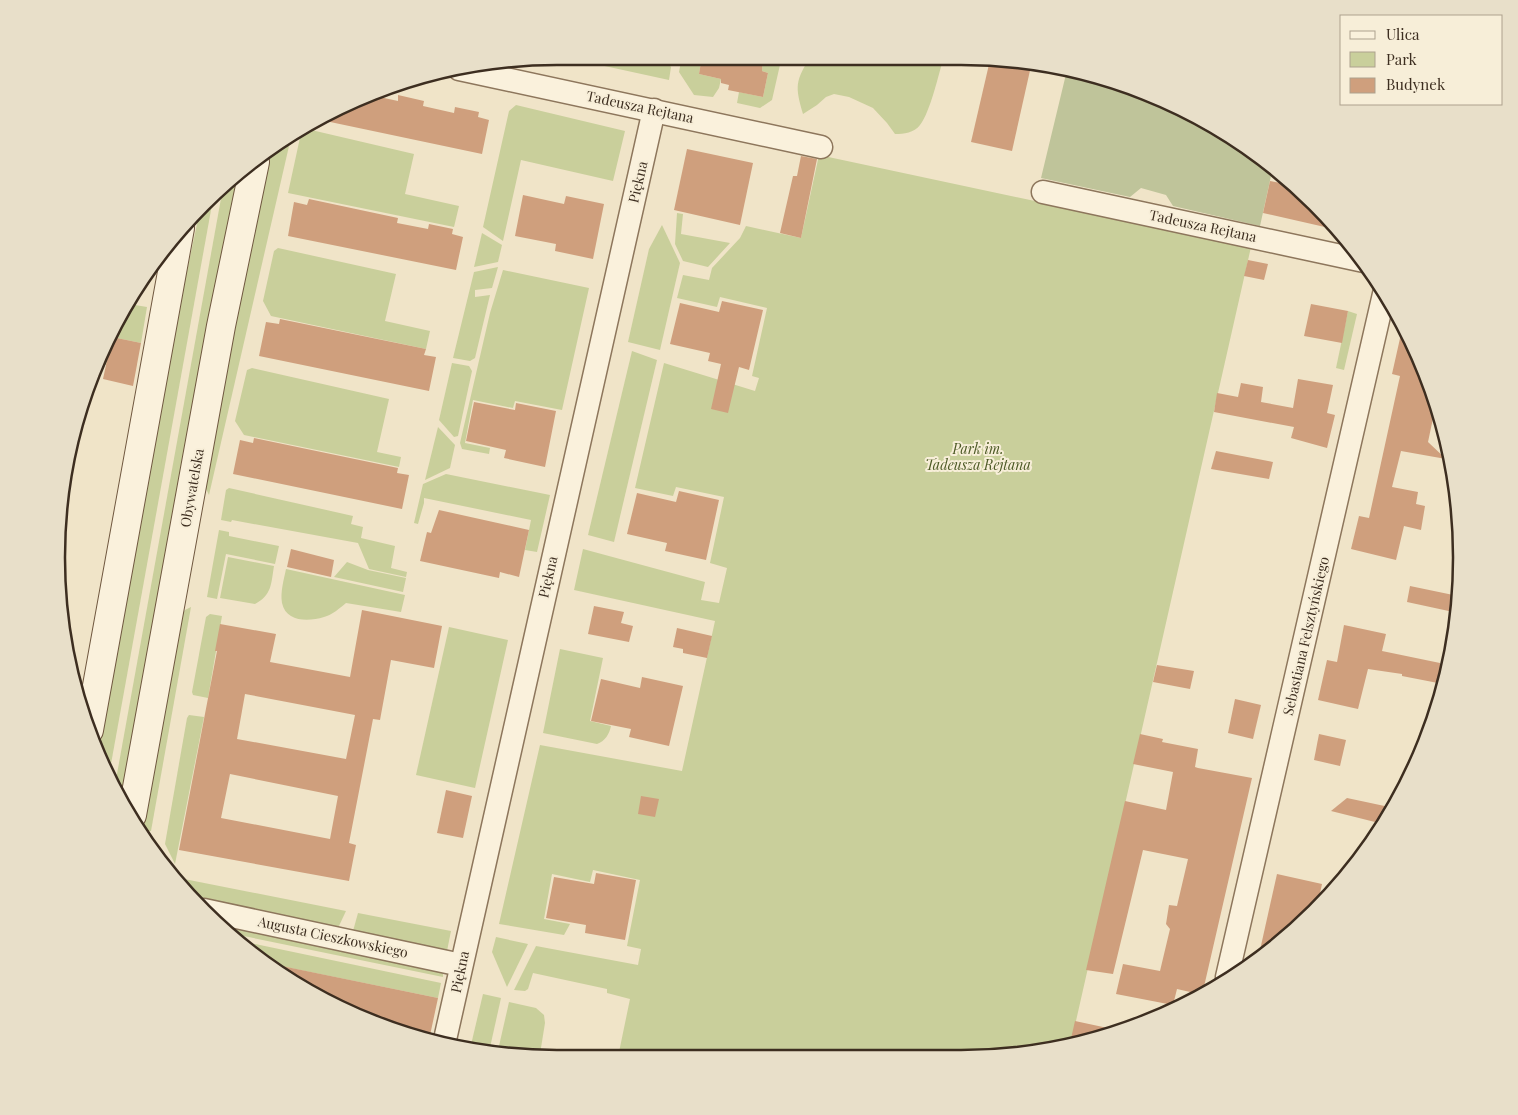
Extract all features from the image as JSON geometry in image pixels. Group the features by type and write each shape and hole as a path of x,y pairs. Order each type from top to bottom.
{"main road":[{"name":"Obywatelska","path":"133,808 221,326 253,171"},
{"path":"91,717 177,246"}],"street":[{"name":"Tadeusza Rejtana","path":"473,72 821,147"},
{"name":"Piękna","path":"446,1037 654,110"},
{"name":"Tadeusza Rejtana","path":"1043,192 1351,258"},
{"name":"Sebastiana Felsztyńskiego","path":"1229,970 1382,303"},
{"name":"Augusta Cieszkowskiego","path":"216,913 461,966"}],"green space":[{"path":"600,65 670,65 671,67 669,80"},
{"path":"680,65 700,65 699,74 721,79 719,88 713,97 694,95 679,72"},
{"path":"762,65 780,65 772,100 760,108 737,103 739,92 763,97 768,73 762,71"},
{"path":"806,65 941,65 931,102 918,128 905,133 895,134 873,108 849,97 834,94 826,97 803,114 798,90 799,78"},
{"path":"1066,76 1119,91 1149,102 1178,116 1234,148 1271,176 1260,226 1173,206 1166,195 1141,188 1130,197 1041,178"},
{"path":"516,105 625,131 613,181 521,160 503,241 483,227 509,111"},
{"path":"312,130 414,154 405,194 459,206 454,227 288,193 300,138"},
{"path":"289,145 209,495 204,485 235,305 268,160"},
{"name":"Park im. Tadeusza Rejtana","path":"819,155 1251,247 1072,1037 1025,1046 961,1050 619,1050 630,999 607,993 607,989 533,973 528,989 525,991 514,990 536,946 638,965 641,949 627,946 640,880 593,870 590,882 552,874 544,919 570,924 564,935 499,924 540,745 682,771 715,621 574,590 583,549 705,582 701,600 719,603 727,568 710,563 724,497 676,487 673,496 635,488 664,363 755,391 759,378 752,376 767,308 720,297 717,307 677,298 683,275 709,280 712,268 740,238 746,226 801,238"},
{"path":"239,183 124,791 117,776 221,198"},
{"path":"212,207 111,764 101,742 172,341 198,221"},
{"path":"677,213 683,214 681,234 730,243 708,267 683,261 675,244"},
{"path":"662,225 680,263 660,350 628,342 649,249"},
{"path":"482,233 502,245 498,262 474,267"},
{"path":"278,248 396,274 385,321 430,331 426,349 271,316 263,301 274,251"},
{"path":"498,267 492,288 475,290 475,297 490,295 475,358 470,361 453,358 474,272"},
{"path":"503,270 589,288 562,410 515,401 513,408 473,400 465,443 490,448 489,454 462,449 460,443 490,313"},
{"path":"135,305 147,307 141,343 117,338"},
{"path":"1348,311 1357,314 1344,370 1336,368"},
{"path":"632,351 657,360 614,542 588,535"},
{"path":"452,363 469,366 472,371 458,436 454,437 439,420"},
{"path":"252,368 389,399 377,452 401,457 399,467 244,435 235,421 247,370"},
{"path":"438,427 455,445 450,468 425,480"},
{"path":"446,474 550,495 537,552 525,550 531,520 424,498 418,524 414,523 423,484"},
{"path":"229,488 353,516 351,524 363,527 361,538 395,546 391,568 407,572 406,577 369,569 358,543 232,520 231,522 221,520 226,490"},
{"path":"219,530 229,532 229,536 279,546 275,564 226,554 217,599 207,597"},
{"path":"228,557 274,566 270,588 261,601 255,604 220,598"},
{"path":"347,562 368,570 406,578 403,592 334,577"},
{"path":"286,569 405,595 401,612 346,603 324,617 311,620 298,619 288,614 282,603 282,590"},
{"path":"191,607 151,831 148,831 143,824 181,615"},
{"path":"210,614 222,616 208,698 193,695 192,692 206,617"},
{"path":"449,627 508,640 475,788 416,775"},
{"path":"560,649 603,658 590,721 611,726 606,737 597,744 543,733"},
{"path":"189,715 204,717 175,864 165,844"},
{"path":"185,879 346,911 338,928 202,898"},
{"path":"358,913 451,931 447,951 353,931"},
{"path":"231,926 443,971 443,977 243,936"},
{"path":"496,937 528,944 507,987 492,952"},
{"path":"252,943 441,983 438,998 283,967"},
{"path":"483,994 501,998 490,1046 472,1043"},
{"path":"509,1002 536,1008 544,1015 545,1023 541,1049 499,1046"}],"building":[{"path":"700,65 762,65 762,71 768,73 763,97 728,90 729,85 721,83 721,79 699,74"},
{"path":"989,66 1030,70 1012,151 971,142"},
{"path":"398,95 424,101 423,106 454,113 455,107 479,112 478,117 489,120 482,154 329,122 381,97 398,101"},
{"path":"687,149 753,163 740,225 674,210"},
{"path":"801,156 817,159 801,238 780,233 793,176 797,176"},
{"path":"1270,181 1280,183 1326,227 1263,213"},
{"path":"523,195 564,204 566,196 604,204 593,259 555,251 556,244 515,236"},
{"path":"309,199 398,218 397,223 428,229 429,224 453,229 452,234 463,237 456,270 288,236 294,202 307,205"},
{"path":"1248,260 1268,264 1264,280 1244,276"},
{"path":"722,301 763,310 749,370 739,367 728,413 711,409 721,364 708,361 710,353 670,344 680,303 719,312"},
{"path":"1311,304 1348,311 1342,343 1304,336"},
{"path":"280,319 426,349 424,355 436,357 429,391 259,356 266,322 279,324"},
{"path":"1400,337 1416,369 1433,419 1428,442 1443,459 1401,451 1392,487 1418,492 1416,504 1425,506 1421,530 1404,526 1396,560 1351,549 1359,516 1369,518 1400,376 1392,374"},
{"path":"117,338 141,343 133,386 103,379 108,357"},
{"path":"1298,379 1333,385 1327,413 1335,415 1327,448 1291,438 1294,427 1214,412 1217,393 1238,397 1241,383 1263,387 1261,402 1293,408"},
{"path":"474,402 515,410 516,403 556,411 545,467 504,458 506,450 466,441"},
{"path":"254,438 398,468 397,473 409,475 402,509 233,474 240,440 253,443"},
{"path":"1216,451 1273,462 1269,479 1211,469"},
{"path":"679,491 719,500 706,560 665,551 667,543 627,534 637,493 676,502"},
{"path":"439,510 529,530 519,577 500,572 499,578 420,561 427,532 431,533"},
{"path":"291,549 334,560 331,577 287,567"},
{"path":"1410,586 1452,595 1450,611 1407,602"},
{"path":"594,606 624,612 621,623 633,626 629,642 588,634"},
{"path":"362,610 442,626 434,668 391,660 380,720 373,719 349,843 356,845 349,881 179,850 217,651 215,651 220,624 276,634 270,662 350,677","holes":["245,694 355,715 346,759 237,739","230,774 338,796 330,839 221,818"]},
{"path":"1344,625 1386,634 1382,651 1440,663 1441,665 1437,683 1402,676 1402,674 1368,669 1358,709 1318,700 1327,660 1337,662"},
{"path":"677,628 712,636 707,658 683,653 683,649 673,647"},
{"path":"1157,665 1194,671 1190,689 1153,682"},
{"path":"642,677 683,686 669,746 629,737 631,729 591,721 601,679 640,688"},
{"path":"1235,699 1261,705 1253,739 1228,733"},
{"path":"1140,734 1163,739 1162,742 1198,749 1195,767 1252,778 1204,985 1191,992 1177,989 1174,1001 1168,1004 1116,994 1123,964 1160,971 1170,929 1166,924 1169,905 1177,906 1188,859 1143,850 1113,974 1086,970 1125,801 1166,810 1173,772 1133,764"},
{"path":"1319,734 1346,740 1340,766 1314,760"},
{"path":"446,790 472,796 463,838 437,833"},
{"path":"641,796 659,799 655,817 638,814"},
{"path":"1347,798 1386,806 1376,822 1331,811"},
{"path":"596,873 636,880 625,940 585,933 586,925 546,918 554,877 594,884"},
{"path":"1277,874 1322,884 1320,894 1309,906 1261,948"},
{"path":"283,966 438,998 430,1033 369,1013 311,984"},
{"path":"1075,1021 1106,1028 1088,1033 1071,1037"}]}
